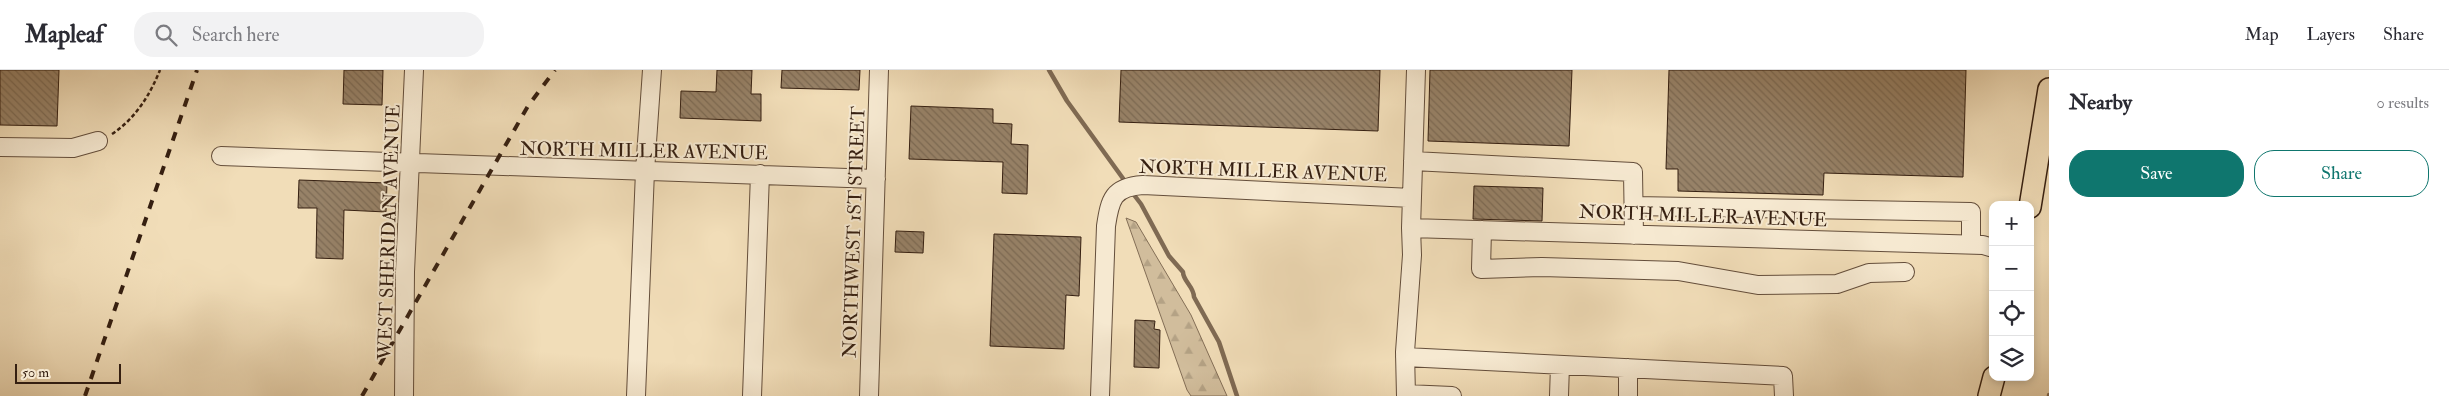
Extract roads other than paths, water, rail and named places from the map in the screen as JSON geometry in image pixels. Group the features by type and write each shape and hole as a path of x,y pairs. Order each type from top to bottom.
{"main road":[{"path":"2031,201 2049,89"},
{"path":"1989,396 1993,381"}],"street":[{"name":"WEST SHERIDAN AVENUE","path":"404,396 405,272 414,70"},
{"path":"636,396 645,171 652,70"},
{"name":"NORTHWEST 1ST STREET","path":"869,396 879,70"},
{"path":"1416,70 1411,228 1412,256 1405,357 1406,395 1452,396"},
{"path":"0,147 73,148 98,141"},
{"name":"NORTH MILLER AVENUE","path":"221,156 410,164 760,174 876,180"},
{"path":"1413,161 1633,172 1634,235"},
{"path":"752,396 760,174"},
{"name":"NORTH MILLER AVENUE","path":"1100,396 1106,226 1110,201 1118,192 1143,185 1412,198"},
{"path":"1634,206 1971,212 1971,244"},
{"name":"NORTH MILLER AVENUE","path":"1411,228 1971,244 1989,247"},
{"path":"1482,230 1481,269 1542,267 1678,271 1758,285 1837,284 1869,273 1905,272"},
{"path":"1405,357 1783,376 1784,396"},
{"path":"1558,396 1560,365"},
{"path":"1628,368 1628,396"}],"waterway":[{"path":"1049,70 1067,101 1127,184"},
{"path":"1131,191 1141,204 1169,256 1183,272 1194,293 1194,297 1219,342 1237,396"}],"railway":[{"path":"85,396 197,70"},
{"path":"362,396 528,106 555,70"}]}
